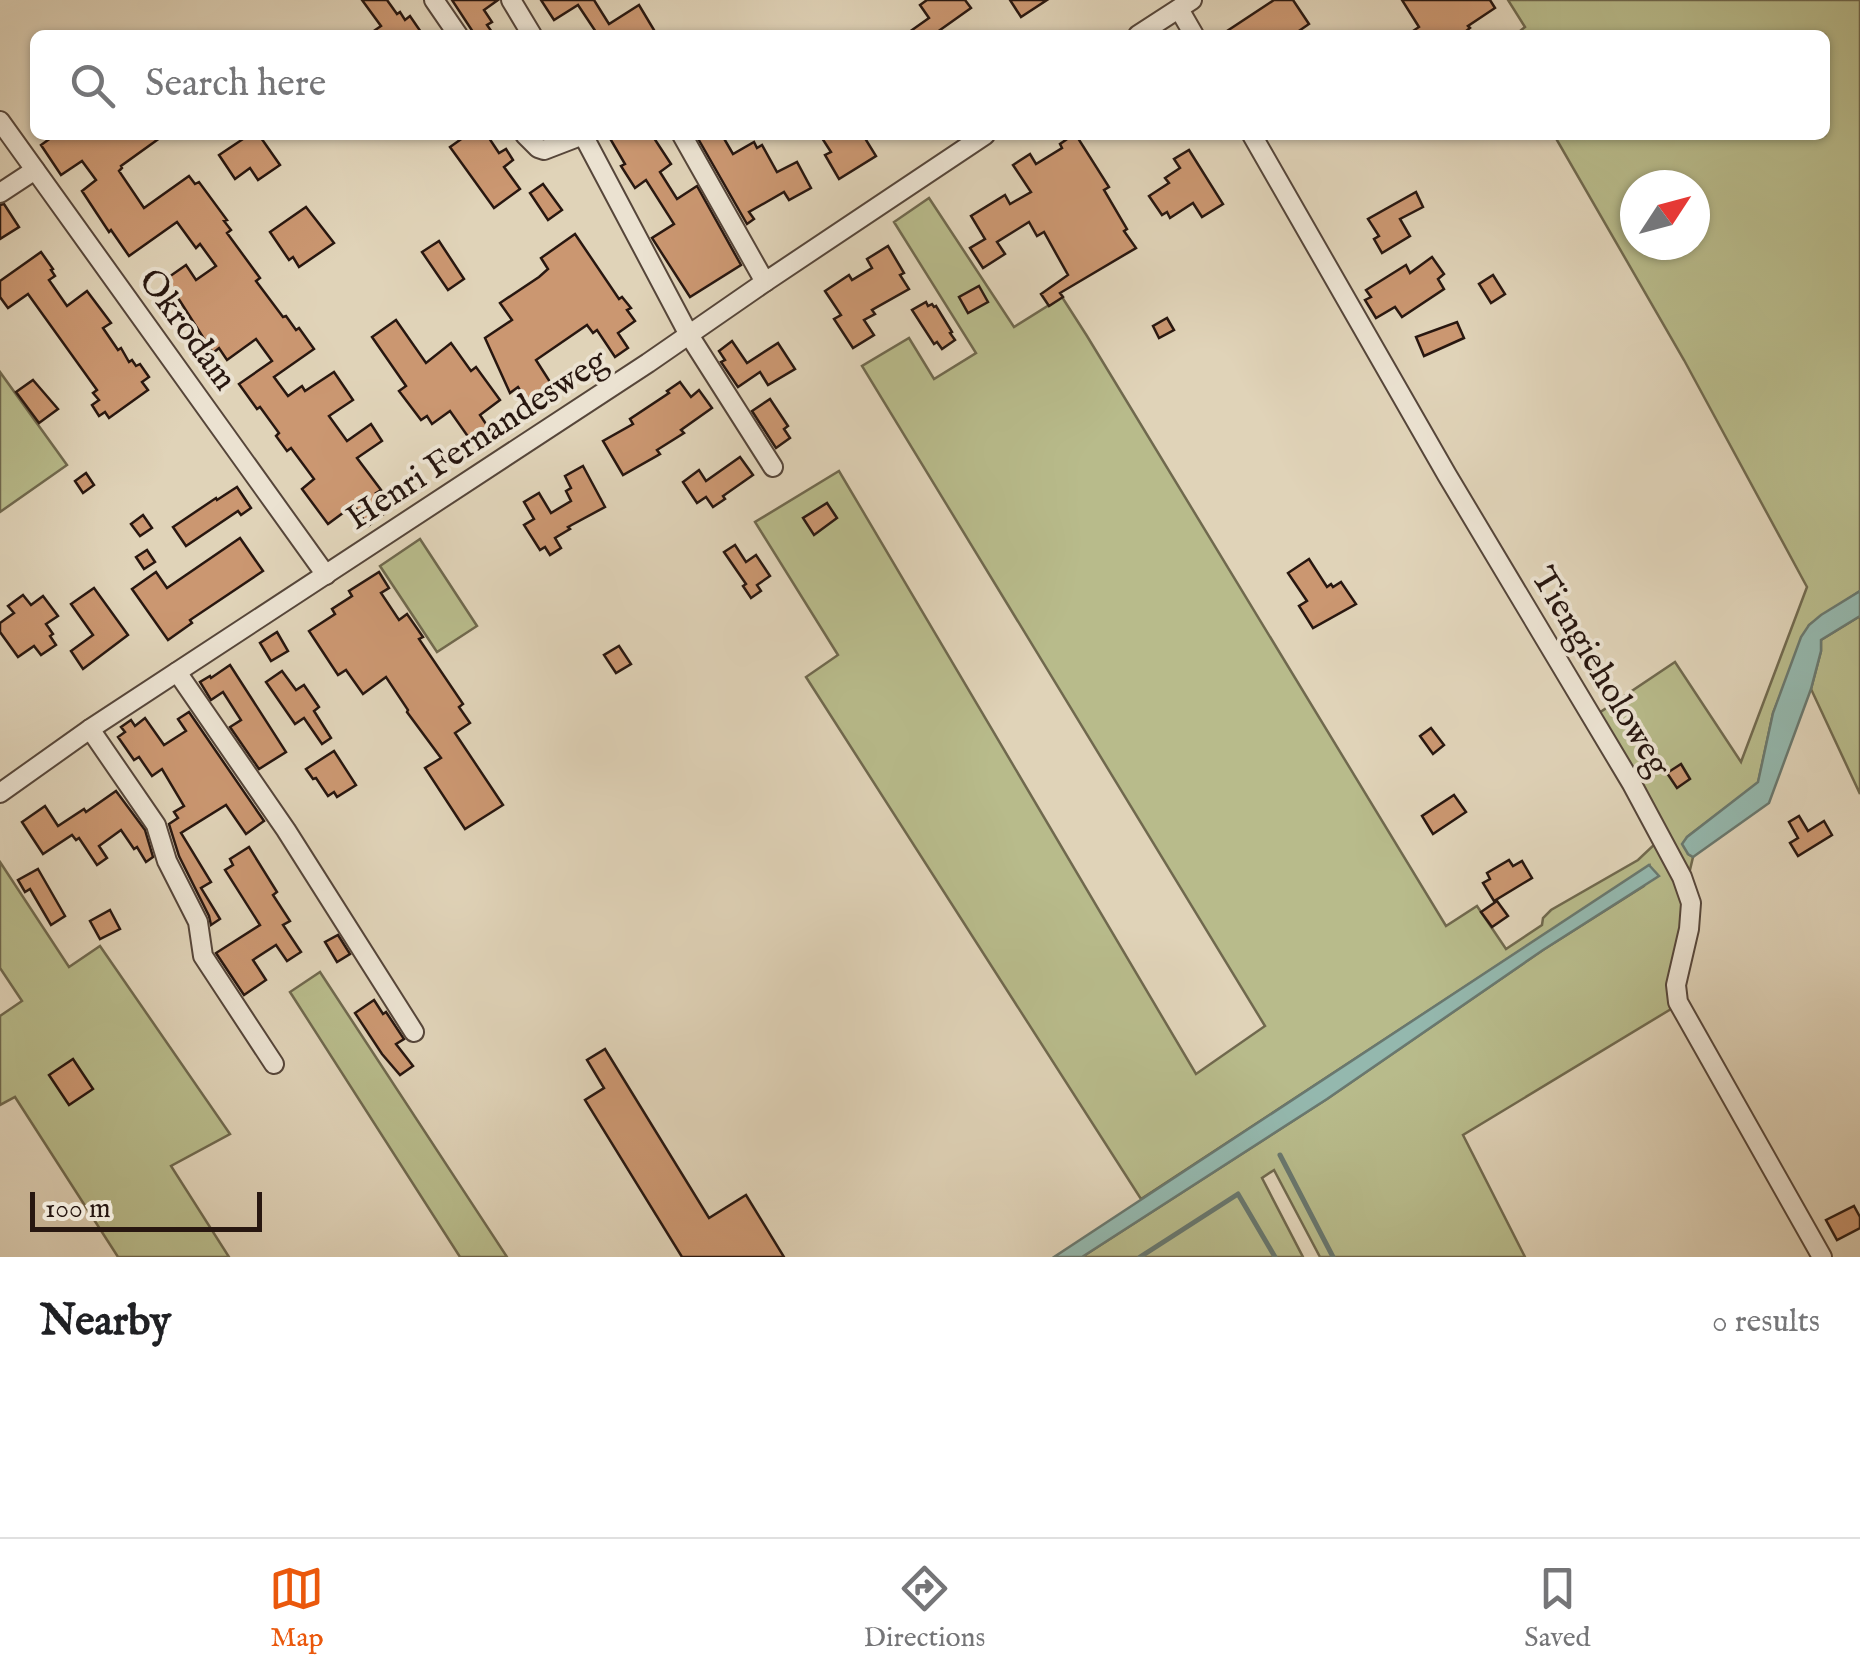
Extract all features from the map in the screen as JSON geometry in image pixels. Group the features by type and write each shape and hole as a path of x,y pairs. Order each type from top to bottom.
{"street":[{"path":"434,0 455,30"},
{"path":"511,0 529,30"},
{"path":"1146,30 1186,3 1193,30"},
{"name":"Okrodam","path":"0,120 326,574"},
{"path":"531,140 544,150 570,140"},
{"path":"586,140 689,335 773,467"},
{"path":"685,140 765,282"},
{"name":"Henri Fernandesweg","path":"0,792 978,140"},
{"name":"Tiengieholoweg","path":"1255,140 1464,504 1632,784 1682,877 1690,903 1689,929 1676,986 1678,1002 1822,1257"},
{"path":"0,194 35,170"},
{"path":"177,672 286,830 414,1032"},
{"path":"90,729 156,825 167,861 198,922 202,956 274,1064"}],"green space":[{"path":"1508,0 1860,0 1860,591 1809,625 1773,713 1758,783 1687,837 1688,854 1693,857 1689,874 1599,713 1675,662 1741,762 1807,587 1626,260 1710,260 1710,170 1620,170 1620,249 1557,140 1830,140 1830,30 1521,30 1525,27"},
{"path":"929,198 1014,327 1062,297 1446,926 1477,906 1506,949 1542,925 1551,910 1638,860 1659,840 1685,896 1676,1006 1463,1135 1525,1257 1320,1257 1274,1170 1262,1178 1303,1257 1082,1257 1327,1099 1543,950 1644,886 1649,866 1141,1199 806,677 838,655 755,522 839,471 1196,1074 1265,1026 862,366 909,338 934,379 976,353 894,222"},
{"path":"0,372 67,465 0,512"},
{"path":"420,539 477,626 437,652 380,566"},
{"path":"1860,616 1860,794 1811,689 1821,640"},
{"path":"0,862 69,967 100,946 230,1134 171,1166 229,1257 118,1257 15,1097 0,1105 0,1016 22,1001 0,968"},
{"path":"320,972 507,1257 460,1257 290,992"}],"water":[{"path":"1860,591 1860,616 1821,640 1811,689 1769,803 1693,857 1688,854 1682,844 1687,837 1758,782 1773,713 1801,637 1821,615"},
{"path":"1649,865 1659,876 1543,950 1327,1099 1082,1257 1054,1257"}],"building":[{"path":"362,0 387,0 405,20 410,16 420,30 375,30 381,26"},
{"path":"452,0 498,0 484,10 492,22 487,25 490,30 472,30"},
{"path":"541,0 594,0 609,24 639,5 654,30 595,30 578,5 554,20"},
{"path":"927,0 965,0 971,8 940,30 912,30 929,18 920,5"},
{"path":"1010,0 1047,0 1021,17"},
{"path":"1274,0 1293,0 1309,24 1300,30 1229,30"},
{"path":"1402,0 1490,0 1495,8 1467,30 1414,30 1419,27"},
{"path":"48,140 157,140 119,171 144,208 189,176 195,184 199,182 227,220 224,221 231,230 227,233 260,278 256,281 314,349 274,377 288,396 302,386 305,391 334,372 353,400 329,416 347,441 371,424 382,441 357,458 381,490 376,493 389,510 368,526 356,508 328,524 302,489 314,479 291,448 287,451 276,436 279,433 239,384 272,361 256,339 227,360 219,348 213,353 166,279 186,265 196,280 216,266 200,244 196,248 177,222 129,256 82,191 96,180 82,161 61,175 41,145"},
{"path":"242,140 262,140 280,165 258,180 250,168 235,179 219,155"},
{"path":"460,140 490,140 499,153 506,149 513,160 504,167 520,189 494,208 450,147"},
{"path":"611,140 655,140 671,164 660,172 677,199 697,186 741,265 690,297 652,238 674,224 646,180 635,188 621,166 625,164"},
{"path":"699,140 725,140 733,154 754,142 757,148 762,145 777,172 797,162 811,188 789,200 784,192 749,212 754,219 747,224"},
{"path":"823,140 866,140 876,156 839,179 825,155 831,152"},
{"path":"1079,140 1109,187 1104,190 1136,248 1060,293 1063,297 1049,306 1041,294 1068,275 1044,232 1037,236 1029,222 997,242 1005,254 983,268 970,248 985,239 971,216 1005,195 1010,204 1031,192 1013,165 1030,154 1036,164 1062,148 1060,144"},
{"path":"1189,150 1223,204 1202,217 1193,203 1170,218 1167,212 1162,215 1149,196 1169,183 1165,178 1180,168 1174,159"},
{"path":"543,184 562,210 548,220 530,193"},
{"path":"1416,192 1423,207 1400,219 1410,236 1382,253 1374,239 1379,236 1368,219"},
{"path":"4,204 19,227 0,239 0,205"},
{"path":"306,207 334,243 299,267 293,257 289,260 270,232"},
{"path":"575,234 619,299 622,297 631,308 627,310 635,321 618,333 628,348 615,357 597,330 593,333 587,325 536,360 559,396 534,410 518,387 510,393 485,338 512,320 500,303 548,269 541,258"},
{"path":"439,241 464,279 448,290 422,252"},
{"path":"888,246 909,289 872,310 875,314 864,320 874,335 853,348 834,319 841,315 825,291 849,275 852,280 872,268 867,259"},
{"path":"41,252 55,276 49,280 67,306 87,291 111,323 103,328 118,350 121,348 129,362 140,364 149,377 142,382 148,390 109,418 105,412 99,416 92,405 99,400 93,393 97,390 28,294 8,308 0,297 0,281"},
{"path":"1432,257 1444,274 1438,279 1444,289 1402,317 1395,307 1376,318 1365,300 1371,297 1366,290 1406,265 1410,273"},
{"path":"1493,275 1505,294 1491,303 1479,284"},
{"path":"979,286 988,302 968,313 959,297"},
{"path":"926,302 936,306 955,340 942,349 937,342 934,344 912,310"},
{"path":"1167,318 1174,330 1159,338 1153,326"},
{"path":"396,320 426,363 451,343 471,371 476,367 500,400 480,415 496,439 486,446 477,432 469,438 450,411 432,424 427,416 421,420 399,391 406,386 372,337"},
{"path":"1457,322 1464,338 1424,356 1416,337"},
{"path":"732,341 747,363 778,343 795,369 768,385 760,372 738,387 721,362 725,360 719,351"},
{"path":"33,380 58,409 39,423 16,392"},
{"path":"680,382 691,397 699,390 712,408 657,450 660,454 623,475 603,441 633,424 630,419"},
{"path":"770,399 788,426 784,429 790,438 776,448 752,411"},
{"path":"740,457 753,475 713,507 706,497 697,503 683,482 699,470 706,481"},
{"path":"583,466 605,507 555,538 561,548 550,555 545,547 540,550 524,525 534,519 524,502 539,493 551,513 571,501 566,491 571,488 565,476"},
{"path":"86,473 94,485 83,493 75,481"},
{"path":"237,487 251,508 241,515 238,511 186,546 173,527"},
{"path":"827,503 837,518 814,535 803,518"},
{"path":"143,515 152,528 140,536 131,524"},
{"path":"240,538 263,571 190,620 192,623 168,640 132,589 156,572 167,588"},
{"path":"735,545 746,562 756,555 770,576 757,585 761,591 751,598 724,552"},
{"path":"147,550 155,562 144,569 136,557"},
{"path":"1309,559 1327,587 1341,582 1356,604 1313,628 1299,606 1307,601 1288,573"},
{"path":"379,572 389,588 381,593 399,620 407,614 423,637 419,639 463,704 459,707 470,723 455,733 503,805 465,829 425,768 441,758 386,677 363,694 346,670 338,675 309,631 335,614 332,609 352,596 349,591"},
{"path":"94,588 128,635 83,669 71,651 93,635 71,604"},
{"path":"23,595 31,605 43,596 58,616 46,624 56,645 41,655 34,646 18,657 0,632 0,623 14,613 8,606"},
{"path":"277,632 288,651 271,661 260,643"},
{"path":"619,646 631,664 616,673 604,655"},
{"path":"230,665 286,752 259,769 230,727 241,720 223,692 211,700 200,682"},
{"path":"282,671 296,690 304,685 319,707 314,711 331,738 322,744 304,718 295,724 266,682"},
{"path":"189,712 264,821 246,834 226,805 181,833 211,882 201,888 220,919 211,925 179,856 169,824 178,818 174,812 184,806 162,769 152,776 139,757 134,760 118,737 125,732 121,727 131,720 135,726 145,718 164,745 186,731 178,719"},
{"path":"1431,728 1444,745 1433,754 1420,736"},
{"path":"334,751 356,785 337,797 334,792 328,796 306,769"},
{"path":"1681,764 1690,779 1677,788 1667,773"},
{"path":"116,791 145,830 153,857 146,862 121,830 99,846 107,858 97,865 79,838 76,840 72,835 43,854 22,822 45,806 58,826"},
{"path":"1454,795 1466,812 1433,834 1422,816"},
{"path":"1799,816 1808,831 1824,821 1832,835 1798,856 1790,843 1798,838 1789,822"},
{"path":"249,847 277,892 273,895 290,921 283,925 301,952 287,961 276,945 253,960 266,980 244,995 216,953 260,925 225,870 233,865 230,859"},
{"path":"1509,860 1513,866 1522,861 1532,878 1494,901 1483,883 1490,879 1487,873"},
{"path":"38,869 65,916 51,925 30,889 25,892 18,880"},
{"path":"1497,901 1508,916 1492,927 1481,912"},
{"path":"110,910 120,929 100,939 90,921"},
{"path":"338,935 350,954 337,962 325,942"},
{"path":"374,1000 404,1039 396,1044 413,1066 400,1075 355,1013"},
{"path":"605,1049 709,1218 746,1195 784,1257 682,1257 585,1100 604,1088 587,1060"},
{"path":"73,1059 93,1089 69,1105 49,1075"},
{"path":"1854,1206 1860,1228 1837,1240 1826,1220"}],"waterway":[{"path":"1280,1155 1333,1257"},
{"path":"1140,1257 1238,1194 1275,1257"}]}
